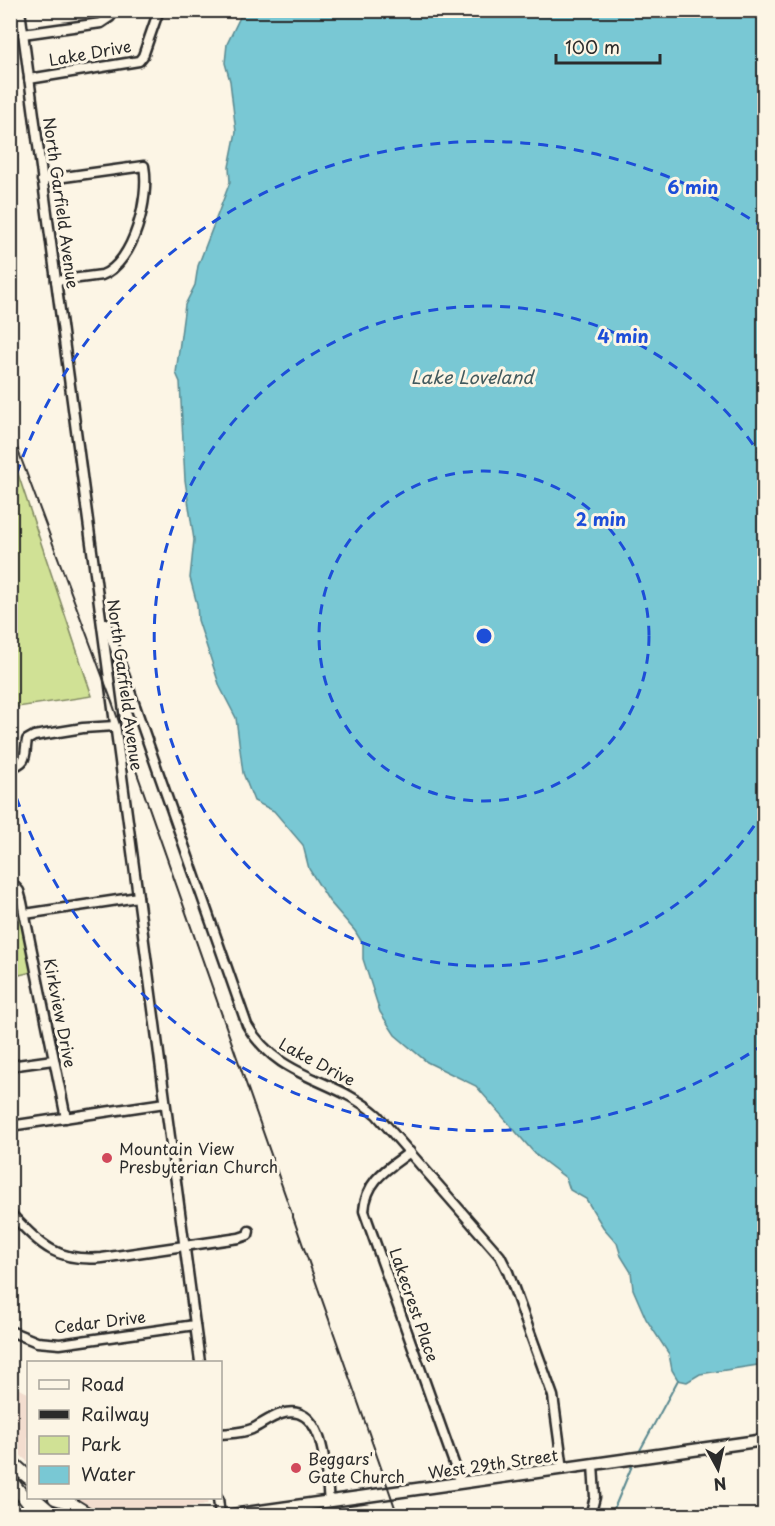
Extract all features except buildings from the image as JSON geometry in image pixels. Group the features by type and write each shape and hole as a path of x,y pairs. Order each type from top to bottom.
{"highway":[{"path":"10,1461 27,1476"},
{"path":"10,1478 27,1492"},
{"path":"10,1478 39,1515"},
{"path":"36,1499 55,1515"},
{"path":"56,1499 71,1515"},
{"path":"60,1499 91,1515"}],"main road":[{"name":"West 29th Street","path":"225,1515 765,1440"}],"street":[{"name":"North Garfield Avenue","path":"20,10 200,1361"},
{"path":"23,34 101,23 115,10"},
{"name":"Lake Drive","path":"29,79 139,61 143,56 159,10"},
{"path":"42,180 144,166 146,174 144,206 129,249 116,268 102,275 56,281"},
{"name":"Lake Drive","path":"100,609 247,1025 258,1042 274,1059 372,1110 504,1261 553,1396 563,1469"},
{"path":"10,767 18,765 26,758 26,745 29,738 83,728 115,726"},
{"name":"Kirkview Drive","path":"10,881 19,891 25,914 66,1118"},
{"path":"25,914 138,897"},
{"path":"10,1066 53,1060"},
{"path":"10,1126 165,1103"},
{"name":"Lakecrest Place","path":"410,1152 373,1182 365,1198 364,1211 461,1484"},
{"path":"10,1213 50,1249 71,1258 102,1258 239,1238 248,1235 249,1231"},
{"name":"Cedar Drive","path":"10,1331 37,1342 60,1344 195,1325"},
{"path":"222,1434 252,1429 278,1414 287,1412 307,1417 314,1424 321,1441 329,1502"},
{"path":"590,1515 595,1497 593,1464"},
{"path":"218,1499 220,1515"}],"shaded area":[{"path":"11,1385 27,1393 27,1461 11,1447"},
{"path":"72,1499 209,1499 207,1504 137,1516 102,1516"}],"green space":[{"path":"11,453 92,696 11,708"},
{"path":"10,889 16,898 32,972 11,977"}],"water":[{"name":"Lake Loveland","path":"243,11 764,11 764,1364 700,1374 687,1382 678,1380 672,1370 669,1354 646,1319 633,1289 631,1272 621,1256 617,1243 603,1227 586,1199 570,1190 566,1178 536,1155 476,1086 427,1062 395,1035 380,1012 363,959 363,944 329,901 309,869 303,845 274,811 254,801 243,773 236,718 220,687 198,620 197,604 190,578 194,540 185,480 180,382 176,373 185,305 195,285 198,266 230,182 229,167 236,132 230,81 225,63 227,44"}],"waterway":[{"path":"638,1454 678,1380"},
{"path":"611,1516 634,1461"}],"railway":[{"path":"10,429 112,702 398,1516"}],"place":[{"name":"Mountain View Presbyterian Church","path":"107,1158"},
{"name":"Beggars' Gate Church","path":"296,1468"}]}
